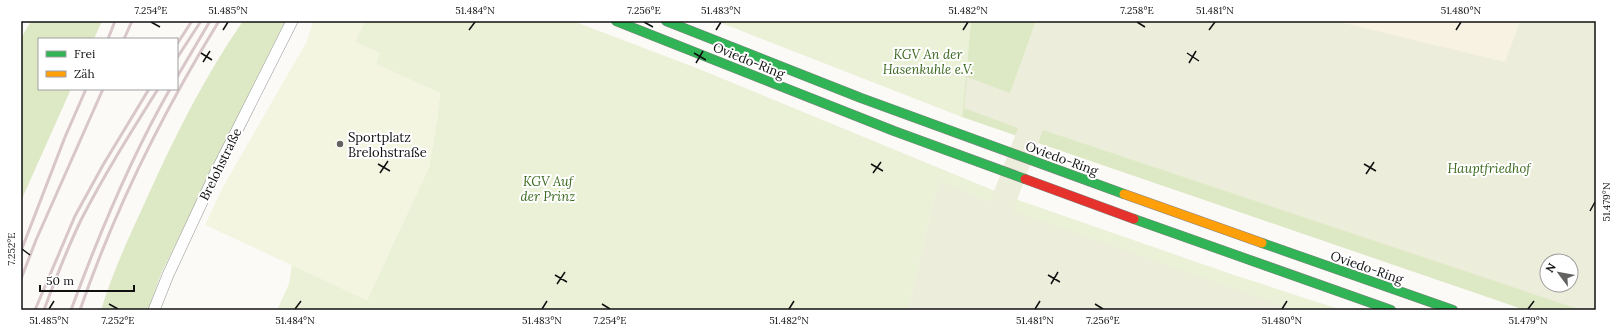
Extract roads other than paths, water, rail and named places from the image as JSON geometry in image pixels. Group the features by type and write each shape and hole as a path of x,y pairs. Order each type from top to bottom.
{"highway":[{"name":"Oviedo-Ring","path":"616,21 894,131 1115,212 1392,310"},
{"name":"Oviedo-Ring","path":"666,21 908,115 1095,184 1237,236 1452,310"}],"street":[{"name":"Brelohstraße","path":"154,310 168,275 212,182 292,21"}],"railway":[{"path":"108,38 115,21"},
{"path":"124,38 132,21"},
{"path":"178,42 192,21"},
{"path":"178,56 201,21"},
{"path":"178,75 210,21"},
{"path":"80,310 109,235 142,162 198,55 219,21"},
{"path":"21,251 65,137 86,90"},
{"path":"21,279 36,240 103,90"},
{"path":"35,310 75,216 103,165 148,90"},
{"path":"44,310 61,265 81,220 108,170 157,90"},
{"path":"71,310 128,170 155,115 169,90"}],"place":[{"name":"Sportplatz Brelohstraße","path":"340,144"}],"park label":[{"name":"KGV An der Hasenkuhle e.V.","path":"928,62"},
{"name":"Hauptfriedhof","path":"1489,168"},
{"name":"KGV Auf der Prinz","path":"548,188"}]}
